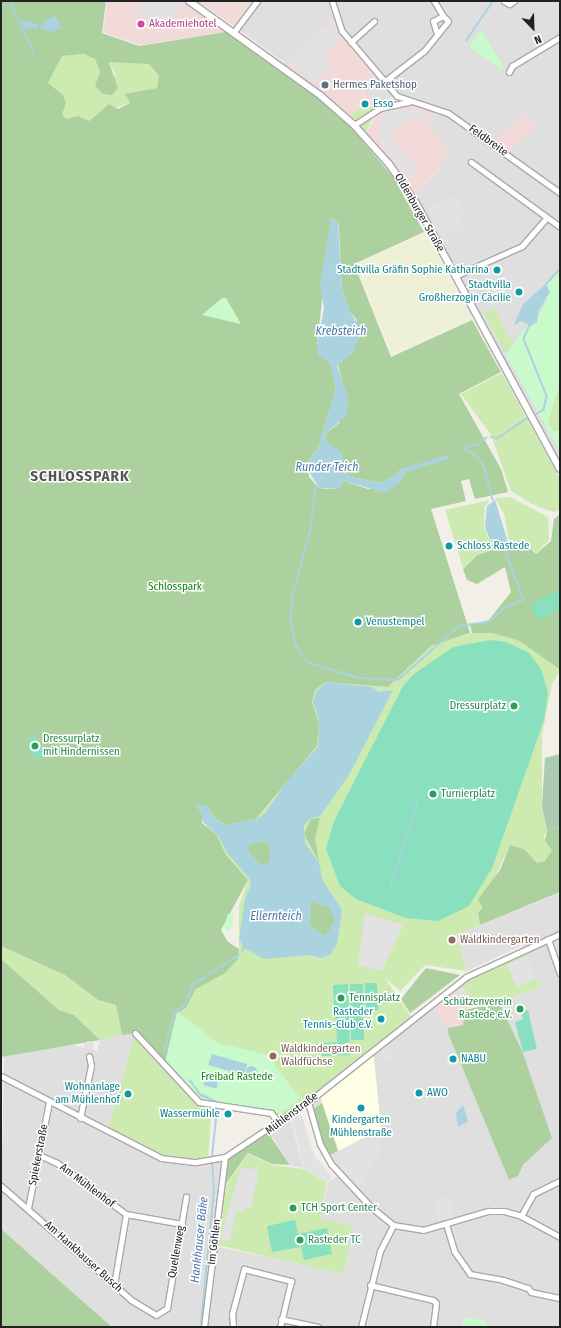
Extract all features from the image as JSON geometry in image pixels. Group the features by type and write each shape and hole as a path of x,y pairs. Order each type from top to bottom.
{"street":[{"name":"Oldenburger Straße","path":"189,1 321,96 354,124 400,178 560,469"},
{"path":"233,33 257,1"},
{"name":"Feldbreite","path":"332,1 342,31 397,96 410,102 452,115 560,193"},
{"path":"385,81 416,59 448,21 443,16 434,1"},
{"path":"504,1 518,1"},
{"path":"437,34 433,22 443,16"},
{"path":"352,42 374,21"},
{"path":"509,72 512,66 560,37"},
{"name":"Feldbreite","path":"354,124 380,108 410,102"},
{"path":"471,162 560,227"},
{"path":"455,276 522,246 547,217"},
{"name":"Mühlenstraße","path":"1,1076 80,1118 161,1158 192,1162 225,1157 279,1123 308,1102 466,977 560,934"},
{"path":"548,939 560,973"},
{"path":"135,1033 199,1102 271,1113 279,1123"},
{"path":"80,1118 92,1066 89,1056"},
{"name":"Spiekerstraße","path":"28,1208 49,1102"},
{"path":"308,1102 320,1144 331,1164 371,1207 393,1225 418,1231 488,1211 521,1216 560,1237"},
{"name":"Am Mühlenhof","path":"39,1155 57,1163 126,1214 182,1224"},
{"name":"Im Göhlen","path":"204,1327 225,1157"},
{"path":"521,1216 533,1194 560,1181"},
{"name":"Am Hankhauser Busch","path":"1,1186 28,1208 114,1285 150,1314 159,1315 167,1308"},
{"name":"Quellenweg","path":"167,1308 186,1197"},
{"path":"114,1285 126,1214"},
{"path":"446,1224 454,1251 470,1274 503,1280 528,1288 531,1292 560,1298"},
{"path":"361,1327 370,1285 380,1251 393,1225"},
{"path":"232,1327 232,1314 244,1270 291,1281 280,1327"},
{"path":"370,1285 433,1300 436,1303 433,1327"},
{"path":"282,1319 307,1326 318,1327"}],"shaded area":[{"path":"107,1 184,1 226,32 140,45 103,32"},
{"path":"139,1 173,1 180,5 165,30 137,12 143,4"},
{"path":"197,1 241,1 250,9 237,28"},
{"path":"241,1 560,1 560,466 412,197 441,168 427,124 442,110 397,96 378,102 371,99 362,87 379,74 343,31 337,17 284,62 239,30 253,10"},
{"path":"335,18 377,74 361,87 380,106 357,121 283,63"},
{"path":"333,24 344,37 323,55 332,65 315,83 295,68 289,59 321,29 323,32"},
{"path":"410,102 442,110 427,124 450,152 439,163 441,167 412,197 365,136 380,108"},
{"path":"413,109 421,111 429,120 423,124 418,118 410,118 391,137 419,170 409,179 377,138 381,134 379,119 388,110"},
{"path":"524,112 536,127 507,155 491,143"},
{"path":"453,196 467,215 458,221 463,230 458,228 445,234 451,246 448,249 427,210"},
{"path":"425,233 471,318 392,354 356,265"},
{"path":"560,754 560,827 547,830 542,806 545,758"},
{"path":"560,893 560,1327 112,1327 1,1229 4,1054 74,1045 97,1051 100,1040 128,1033 135,1033 107,1132 161,1158 225,1159 214,1246 344,1273 320,1218 328,1182 340,1175 356,1189 379,1153 381,1129 323,1103 311,1111 308,1102 432,1006 448,1028 509,1180 518,1176 523,1165 552,1138 523,1053 499,1002 541,987 522,945 467,971 456,935"},
{"path":"365,913 403,925 382,971 358,965"},
{"path":"527,956 537,979 517,987 507,965"},
{"path":"461,983 474,1005 465,1010 463,1025 448,1028 432,1006"},
{"path":"460,984 466,994 458,999 452,991"},
{"path":"89,1041 94,1046 89,1051 84,1046"},
{"path":"385,1041 398,1059 382,1060 380,1045"},
{"path":"373,1049 381,1129 339,1150 319,1093"},
{"path":"206,1105 211,1110 206,1115 201,1110"},
{"path":"302,1116 314,1155 332,1177 328,1182 304,1169 291,1117"},
{"path":"290,1117 303,1168 291,1166 272,1136 273,1129"},
{"path":"381,1129 379,1153 356,1189 327,1157"},
{"path":"241,1167 259,1170 251,1208 245,1207 244,1213 236,1211 230,1241 220,1239"},
{"path":"449,1197 455,1219 438,1224 436,1199"}],"green space":[{"name":"Schlosspark","path":"1,1 106,1 102,33 139,46 226,32 319,97 343,118 393,177 424,232 354,264 391,357 472,320 501,372 459,394 501,469 508,492 475,499 469,479 461,481 466,501 431,509 470,633 431,646 388,687 326,682 315,690 312,702 319,723 317,746 256,819 226,825 216,819 206,805 196,805 203,816 202,823 216,834 226,855 248,880 221,930 228,942 239,949 238,959 224,974 196,989 186,1008 177,1013 165,1063 135,1033 122,1035 116,1005 98,1000 65,975 1,946","holes":["84,54 95,59 100,72 95,86 103,94 112,95 118,88 109,62 149,64 159,76 157,88 125,94 130,103 118,109 109,104 89,121 78,116 66,119 62,114 66,104 63,95 48,83 62,56","331,218 338,222 339,228 342,290 350,312 357,320 353,352 337,365 317,346","331,363 338,365 347,397 339,423 325,434 327,442 346,466 347,476 379,483 392,478 401,469 405,472 398,484 368,489 344,481 338,489 327,489 319,488 309,477 307,463 318,448 336,389"]},
{"path":"481,30 504,67 502,70 469,47"},
{"path":"84,54 95,59 100,72 116,76 109,61 149,64 159,76 157,88 126,95 130,103 96,114 89,121 67,120 62,114 66,104 48,83 62,56"},
{"path":"377,106 357,121 351,115 360,107"},
{"path":"374,114 365,136 354,125"},
{"path":"560,268 560,383 548,422 553,431 560,431 560,451 506,355 524,329 538,318 547,299 546,284"},
{"path":"222,298 226,298 241,324 202,315"},
{"path":"494,308 513,344 505,353 484,314"},
{"path":"502,373 560,479 560,510 553,512 532,504 511,491 491,435 461,394"},
{"path":"560,383 560,431 553,431 549,428 550,406"},
{"path":"510,497 548,517 549,540 536,553 529,546 509,542 504,514 495,498"},
{"path":"490,500 485,506 484,527 488,538 502,546 476,555 463,568 445,510"},
{"path":"560,514 560,670 520,641 492,633 472,633 470,625 489,620 511,592 505,567 477,584 467,580 463,569 477,555 510,544 529,547 536,554 551,541 554,519"},
{"path":"560,589 560,609 538,621 530,605"},
{"path":"472,633 492,633 521,641 560,671 552,684 542,736 542,806 547,830 544,836 552,850 545,861 537,863 524,849 510,845 478,913 480,925 456,935 467,971 425,965 400,991 385,978 412,1018 280,1122 272,1112 212,1106 208,1159 161,1158 107,1132 135,1033 201,1098 208,1051 177,1012 186,1008 196,989 224,974 239,949 239,906 248,880 216,845 196,805 206,805 216,819 226,825 256,819 317,746 319,723 312,702 315,690 326,682 388,687 431,646"},
{"name":"Turnierplatz","path":"491,640 506,642 529,653 541,669 548,693 544,720 492,868 469,906 438,921 406,918 356,899 340,886 326,849 334,821 403,686 414,674 453,647"},
{"name":"Dressurplatz mit Hindernissen","path":"33,735 48,754 38,759 29,753 29,739"},
{"path":"320,818 315,839 319,862 304,834 311,819"},
{"path":"560,827 560,892 480,925 478,913 482,907 478,899 500,870 510,845 524,849 537,863 545,861 552,850 545,841 547,830"},
{"path":"258,841 268,843 270,848 270,862 261,866 248,851 249,845"},
{"path":"311,901 329,907 336,919 326,937 309,925"},
{"path":"228,914 234,915 232,928 228,931 224,926"},
{"path":"1,946 65,975 98,1000 116,1005 122,1035 100,1040 74,1015 59,1010 1,959"},
{"path":"526,952 541,987 499,1002 474,1005 461,983"},
{"path":"1,959 59,1010 74,1015 100,1040 1,1057"},
{"path":"426,968 460,975 410,1013 401,999"},
{"name":"Tennisplatz","path":"365,983 377,983 378,1010 366,1011"},
{"name":"Tennisplatz","path":"348,984 349,1011 334,1011 333,985"},
{"name":"Tennisplatz","path":"350,984 363,984 364,1011 350,1011"},
{"path":"499,1002 523,1053 552,1138 523,1165 518,1176 509,1180 448,1033 448,1028 463,1025 465,1010"},
{"path":"528,1010 537,1049 523,1052 515,1022 523,1019 521,1012"},
{"name":"Freibad Rastede","path":"177,1012 218,1043 267,1055 300,1098 281,1113 201,1098 165,1063"},
{"path":"349,1013 350,1055 322,1056 321,1043 337,1042 335,1014"},
{"name":"Tennisplatz","path":"350,1014 363,1014 364,1040 351,1040"},
{"path":"322,1103 338,1151 327,1157 311,1111"},
{"path":"273,1129 271,1137 290,1165 272,1164 248,1153 223,1188 226,1158"},
{"path":"248,1154 272,1165 304,1169 327,1182 320,1218 352,1226 344,1274 217,1245 223,1190"},
{"name":"Rasteder TC","path":"295,1220 298,1234 327,1228 332,1254 304,1260 301,1247 272,1252 267,1226"},
{"path":"1,1229 112,1327 1,1327"},
{"path":"464,1318 485,1320 485,1327 462,1327"}],"water":[{"path":"55,16 62,28 51,32 40,28 41,24"},
{"path":"20,20 38,24 39,28 25,29"},
{"path":"331,218 338,222 342,290 350,312 362,330 353,352 337,365 348,397 347,415 325,434 327,442 342,453 347,476 379,483 392,478 401,469 448,455 449,459 405,472 398,484 385,493 344,481 338,489 319,488 308,470 307,463 318,448 336,389 330,363 318,355 317,346 324,308 320,285"},
{"path":"546,284 550,292 539,310 537,322 531,326 521,321 514,325 523,304"},
{"path":"495,500 508,542 503,545 489,538 485,527 487,506"},
{"name":"Ellernteich","path":"326,682 372,687 379,692 393,690 349,775 320,816 311,818 304,825 305,843 319,863 323,881 342,910 337,944 331,954 321,958 309,955 264,959 244,948 239,939 245,899 251,884 249,878 228,854 217,834 203,822 203,816 196,805 206,805 216,820 226,825 257,819 266,812 288,780 318,747 319,720 313,702 316,692","holes":["258,841 268,843 270,848 270,862 261,866 248,851 249,845","311,901 329,907 335,919 326,937 309,925"]},
{"path":"212,1054 247,1064 244,1075 208,1065"},
{"path":"249,1066 253,1066 255,1067 255,1075 249,1076 246,1073 246,1069"},
{"path":"209,1072 218,1074 217,1089 203,1085"},
{"path":"463,1105 468,1122 458,1127 456,1113"}],"waterway":[{"path":"10,1 34,52"},
{"name":"Hankhauser Bäke","path":"466,41 493,1"},
{"path":"546,284 560,269"},
{"path":"530,325 524,339 547,396 544,410 537,414"},
{"path":"491,437 498,438 526,419"},
{"path":"487,438 478,445 463,448 477,456 484,466 493,500"},
{"path":"316,485 311,530 293,595 291,621 296,644 307,662 358,678 398,680 459,626 489,622 503,609 523,600 503,545"},
{"path":"391,885 417,804"},
{"name":"Hankhauser Bäke","path":"164,1052 175,1012 185,1005 193,985 239,955"},
{"path":"190,1080 201,1095 215,1101"},
{"path":"201,1095 208,1097"},
{"name":"Hankhauser Bäke","path":"212,1156 217,1109"},
{"name":"Hankhauser Bäke","path":"201,1323 214,1190 212,1163"}],"place":[{"name":"Akademiehotel","path":"141,24"},
{"name":"Hermes Paketshop","path":"325,85"},
{"name":"Esso","path":"365,104"},
{"name":"Stadtvilla Gräfin Sophie Katharina","path":"497,270"},
{"name":"Stadtvilla Großherzogin Cäcilie","path":"519,292"},
{"name":"Schloss Rastede","path":"449,546"},
{"name":"Venustempel","path":"358,622"},
{"name":"Dressurplatz","path":"514,706"},
{"name":"Dressurplatz mit Hindernissen","path":"35,746"},
{"name":"Turnierplatz","path":"433,794"},
{"name":"Waldkindergarten","path":"452,940"},
{"name":"Tennisplatz","path":"341,998"},
{"name":"Schützenverein Rastede e.V.","path":"520,1009"},
{"name":"Rasteder Tennis-Club e.V.","path":"381,1019"},
{"name":"Waldkindergarten Waldfüchse","path":"273,1056"},
{"name":"NABU","path":"453,1059"},
{"name":"AWO","path":"419,1093"},
{"name":"Wohnanlage am Mühlenhof","path":"128,1094"},
{"name":"Kindergarten Mühlenstraße","path":"361,1108"},
{"name":"Wassermühle","path":"228,1114"},
{"name":"TCH Sport Center","path":"293,1208"},
{"name":"Rasteder TC","path":"300,1240"}],"district":[{"name":"SCHLOSSPARK","path":"80,477"}],"water label":[{"name":"Krebsteich","path":"341,332"},
{"name":"Runder Teich","path":"327,468"}]}
